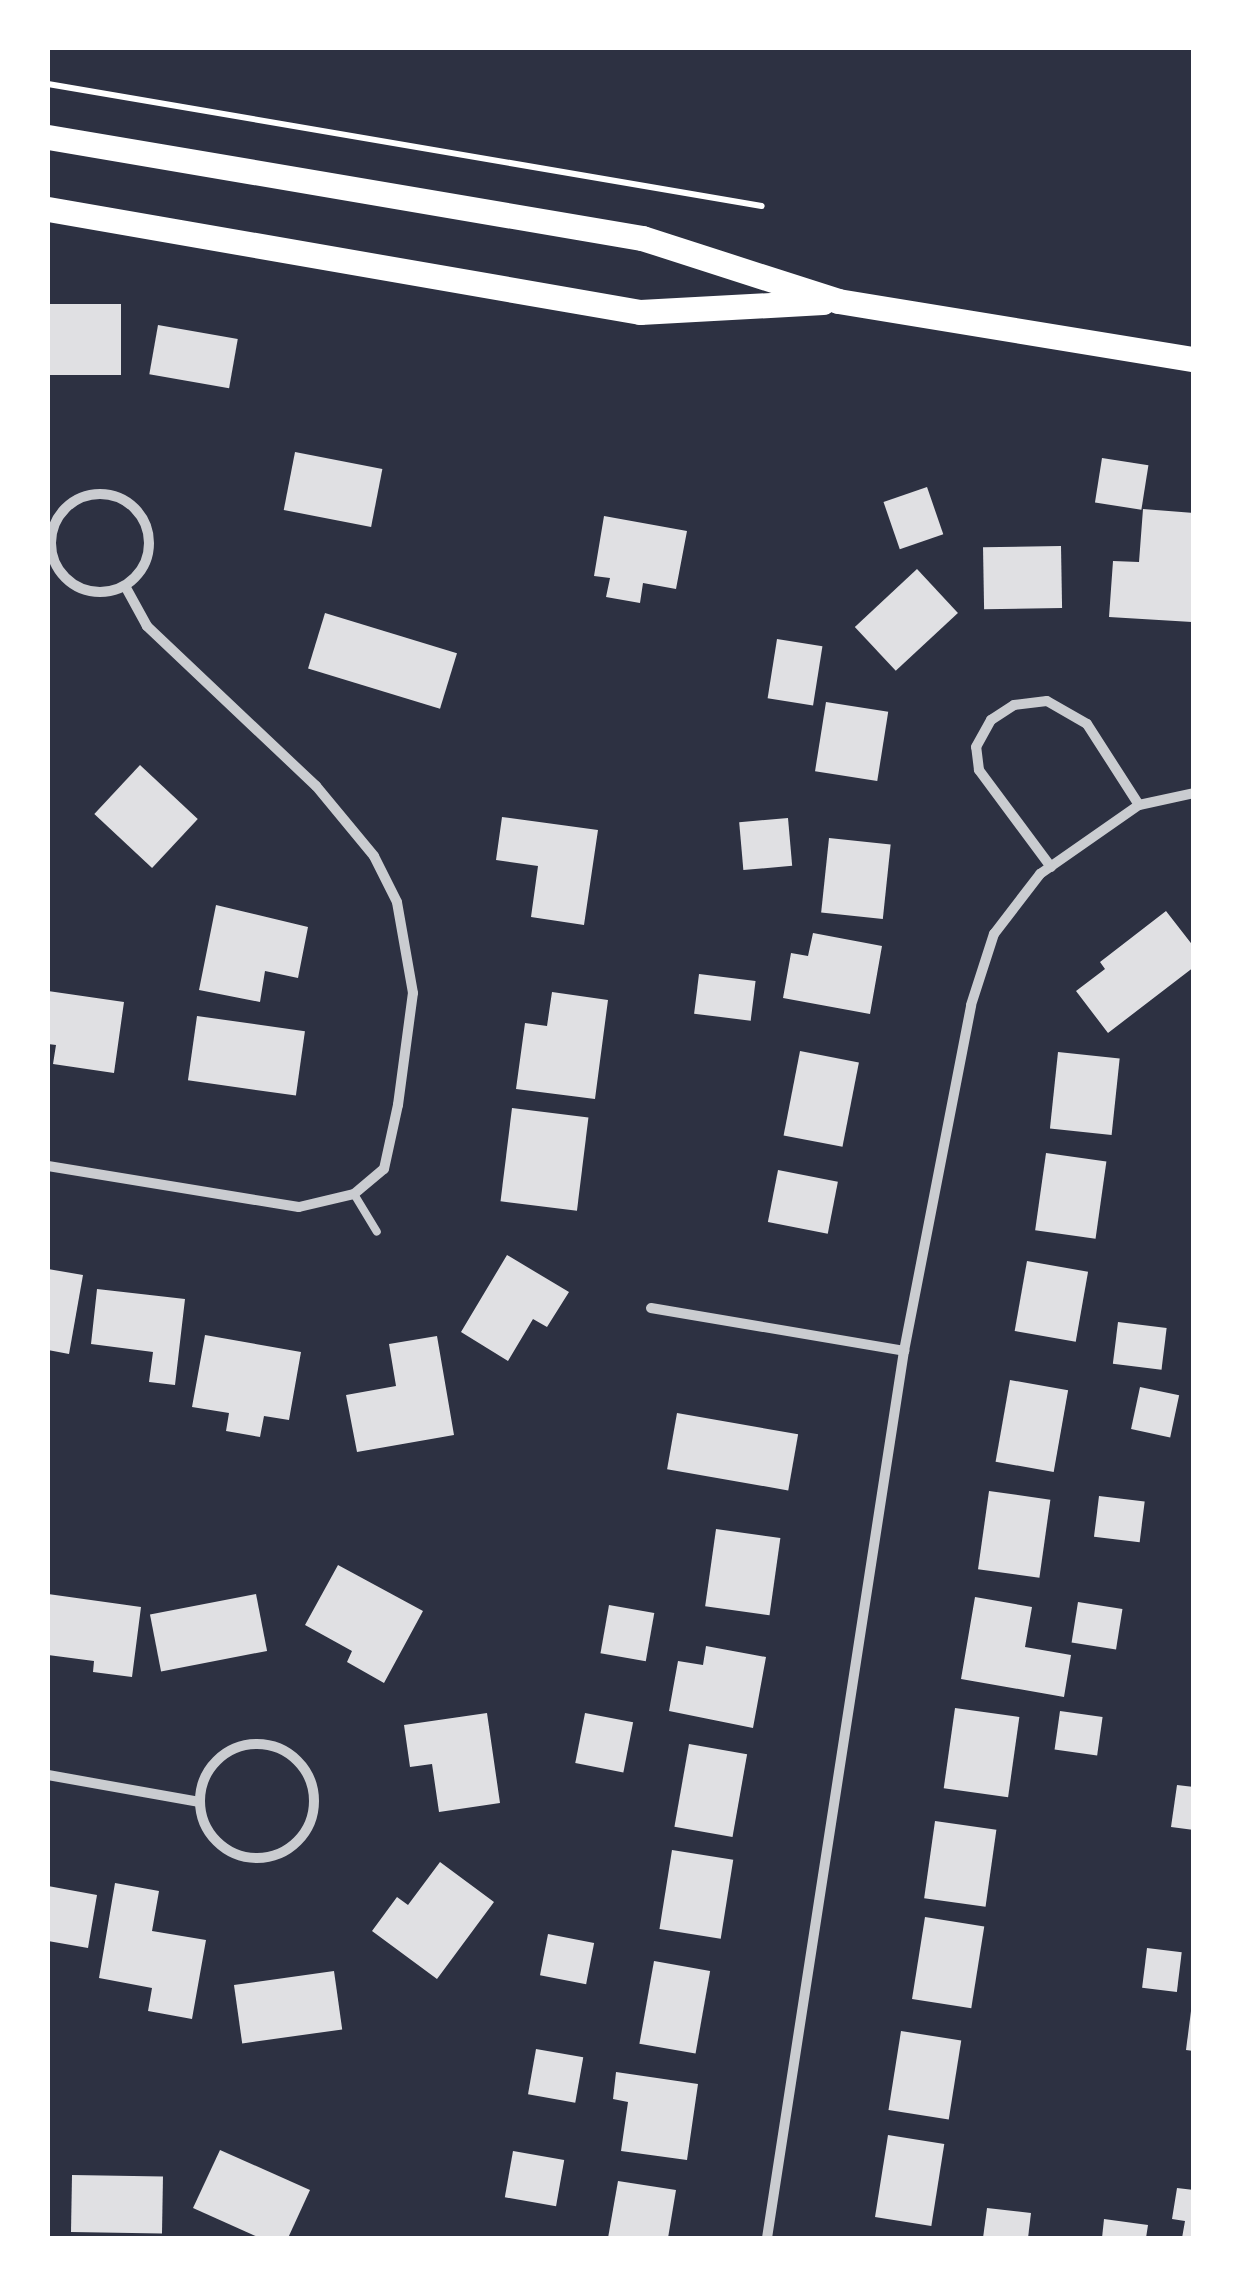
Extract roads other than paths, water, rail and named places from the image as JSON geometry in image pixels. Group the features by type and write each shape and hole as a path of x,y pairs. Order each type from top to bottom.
{"main road":[{"path":"48,137 642,238 838,301 1194,358"},
{"path":"48,209 640,312 838,301"}],"street":[{"path":"81,497 118,497 138,512 146,526 147,558 125,586 100,592 82,588 57,568 51,552 53,527 62,512 81,497"},
{"path":"48,1166 299,1207 354,1194 384,1169 398,1105 413,993 397,902 374,856 316,786 146,626 125,586"},
{"path":"1051,867 979,770 976,747 992,720 1014,705 1047,700 1087,724 1139,805"},
{"path":"767,2238 904,1350 970,1005 994,934 1051,867 1139,805 1194,793"},
{"path":"651,1308 904,1350"},
{"path":"246,1744 266,1744 292,1754 306,1769 315,1791 315,1810 306,1834 292,1848 268,1858 248,1858 214,1839 200,1802 209,1770 222,1755 246,1744"},
{"path":"48,1775 200,1802"}],"lane":[{"path":"354,1194 377,1232"}]}
